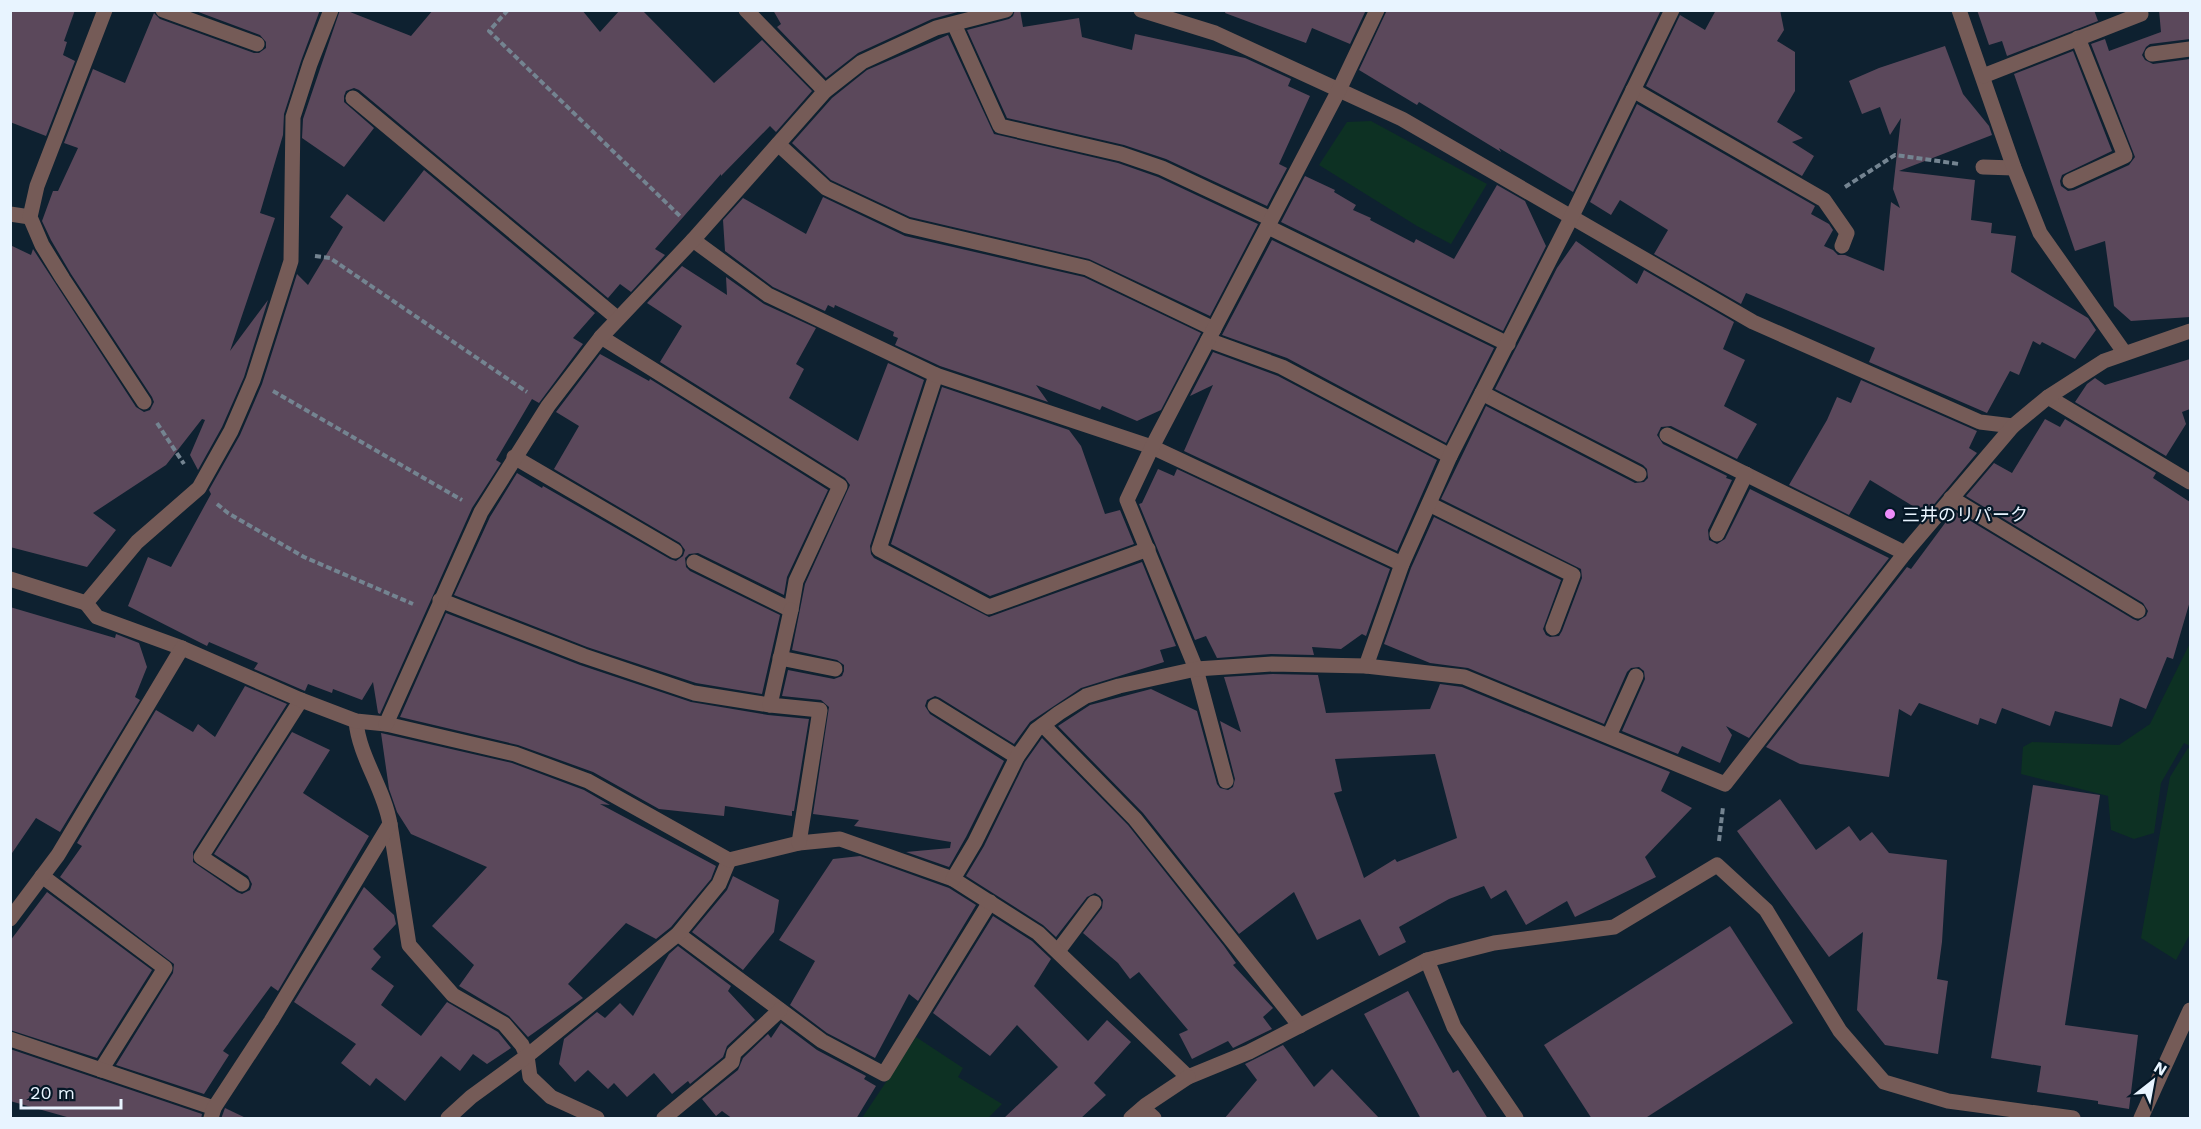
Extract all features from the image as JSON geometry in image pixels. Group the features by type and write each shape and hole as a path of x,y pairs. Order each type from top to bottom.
{"street":[{"path":"105,10 37,186 30,217 42,244 63,279 144,402"},
{"path":"164,10 257,44"},
{"path":"86,603 137,542 199,488 231,431 253,380 291,261 293,117 331,10"},
{"path":"746,10 825,91"},
{"path":"386,724 481,512 548,406 617,318 696,237 825,91 862,62 936,28 1006,10"},
{"path":"1141,10 1215,33 1402,119 1753,322 1980,422 2013,426"},
{"path":"1226,781 1197,669 1127,500 1152,447 1339,90 1377,10"},
{"path":"1366,666 1402,564 1450,456 1571,218 1671,10"},
{"path":"1959,10 2014,168 2040,233 2124,352"},
{"path":"1983,76 2141,14 2140,10"},
{"path":"954,24 1000,126 1121,154 1162,168 1508,344"},
{"path":"2070,181 2125,156 2078,38"},
{"path":"2152,54 2190,49"},
{"path":"1633,90 1824,200 1847,233 1842,246"},
{"path":"353,98 617,318"},
{"path":"778,144 826,189 907,225 1087,268 1450,456"},
{"path":"1983,167 2014,168"},
{"path":"10,214 30,217"},
{"path":"696,237 768,295 936,375 1152,447 1402,564"},
{"path":"954,879 1017,757 1036,730 1086,696 1119,686 1197,669 1272,664 1366,666 1464,677 1725,784 1905,553 2013,426 2048,397 2104,361 2124,352 2190,331"},
{"path":"601,337 840,486 796,581 770,705"},
{"path":"936,375 879,549 989,607 1148,549"},
{"path":"1482,393 1639,474"},
{"path":"2048,397 2190,482"},
{"path":"1667,435 1905,553"},
{"path":"514,457 675,551"},
{"path":"1717,534 1746,474"},
{"path":"1951,498 2138,611"},
{"path":"1430,504 1573,575 1553,628"},
{"path":"693,562 791,610"},
{"path":"10,579 86,603 97,616 182,648 301,700 357,721 386,724 515,754 588,781 729,860 799,843 840,839 954,879 1038,933 1188,1077"},
{"path":"437,607 694,693 820,710 799,843"},
{"path":"10,919 58,855 182,648"},
{"path":"780,658 835,669"},
{"path":"1609,736 1636,676"},
{"path":"242,884 201,857 301,700"},
{"path":"935,706 1017,757"},
{"path":"357,721 358,736 387,808 409,945 453,995 504,1024 522,1045 527,1056 530,1077 551,1097 597,1119"},
{"path":"1043,725 1135,819 1300,1026"},
{"path":"10,1039 101,1070 212,1113 271,1021 390,824"},
{"path":"448,1119 471,1096 527,1056 678,934 719,884 729,860"},
{"path":"1143,1115 1188,1077 1249,1052 1427,960 1494,943 1614,927 1717,865 1766,910 1840,1031 1884,1082 1948,1101 2073,1119"},
{"path":"42,876 165,968 101,1070"},
{"path":"678,934 822,1041 884,1074 990,902"},
{"path":"1058,951 1094,903"},
{"path":"1427,960 1454,1027 1516,1119"},
{"path":"664,1119 732,1062 734,1053 780,1010"},
{"path":"2141,1119 2190,1010"}],"path":[{"path":"508,10 489,31 696,237"},
{"path":"1824,200 1895,155 1983,167"},
{"path":"330,258 548,406"},
{"path":"270,389 481,512"},
{"path":"157,423 177,455"},
{"path":"228,513 304,557 437,607"}],"green space":[{"path":"1371,121 1487,184 1451,244 1417,226 1319,165 1347,122"},
{"path":"2190,643 2190,746 2184,743 2161,783 2154,833 2134,839 2111,830 2108,796 2021,774 2023,747 2032,742 2119,745 2150,724"},
{"path":"2188,748 2190,749 2190,934 2176,960 2141,938 2170,777"},
{"path":"916,1037 963,1068 958,1077 1002,1104 988,1118 862,1118"}],"building":[{"path":"10,10 75,10 64,41 67,42 63,55 75,61 46,136 10,122"},
{"path":"193,10 320,10 284,114 283,135 260,213 275,218 230,351 268,300 244,377 222,427 198,470 190,455 205,420 202,419 166,465 93,513 116,530 87,567 10,547 10,245 31,255 33,249 136,407 144,412 150,410 154,402 152,397 71,274 42,221 53,191 58,191 78,148 64,143 93,69 125,83 154,13 160,19 254,53 259,53 266,48 266,42 260,35"},
{"path":"340,10 411,36 433,10 582,10 600,32 620,10 642,10 714,83 762,40 812,91 776,132 770,126 721,176 721,174 655,249 665,255 631,292 620,284 608,298 359,90 354,88 346,91 344,102 374,128 344,167 302,138 303,119"},
{"path":"773,10 965,10 932,19 858,53 826,78 777,27 781,24"},
{"path":"1015,10 1020,10 1023,27 1079,18 1082,37 1132,50 1135,34 1245,58 1291,79 1288,86 1310,96 1279,164 1287,168 1267,206 1166,159 1124,145 1007,118 967,30 1009,19"},
{"path":"1226,10 1366,10 1350,44 1312,28 1306,43 1225,13"},
{"path":"1387,10 1661,10 1573,192 1419,102 1417,105 1359,70"},
{"path":"1716,10 1780,10 1784,30 1777,41 1795,52 1795,91 1777,122 1803,138 1792,142 1814,156 1802,176 1646,86 1680,15 1705,30"},
{"path":"1977,10 2094,10 2098,21 2007,56 2002,41 1989,45"},
{"path":"2159,10 2190,10 2190,39 2150,44 2142,55 2145,60 2153,64 2190,59 2190,317 2131,321 2114,306 2105,241 2075,251 2014,74 2073,51 2112,151 2062,175 2061,186 2068,191 2074,190 2129,165 2135,157 2091,44 2105,39 2109,51 2161,32"},
{"path":"948,35 994,134 1118,163 1158,177 1258,224 1210,316 1089,259 910,217 831,180 792,143 832,98 867,70"},
{"path":"1945,46 1963,94 1989,126 1992,135 1899,171 1975,180 1971,220 1992,223 1991,233 2016,236 2011,272 2088,318 2096,330 2075,359 2042,342 2040,345 2033,341 2019,375 2010,371 1987,413 1869,362 1875,348 1746,293 1741,304 1654,254 1668,230 1620,200 1611,215 1590,202 1637,104 1815,206 1811,214 1829,224 1833,230 1824,246 1838,255 1845,255 1884,271 1891,202 1900,208 1893,189 1901,118 1890,135 1880,107 1862,114 1849,81 1879,68"},
{"path":"424,170 595,313 573,338 583,344 539,403 532,399 496,460 501,463 472,508 380,714 373,682 362,700 333,689 332,693 308,684 305,691 254,669 258,663 209,642 207,646 128,606 148,557 171,567 211,494 209,490 240,435 262,384 297,274 308,285 343,227 330,217 347,194 384,222"},
{"path":"1305,176 1335,190 1334,192 1356,205 1353,210 1371,218 1370,220 1414,243 1416,239 1454,259 1497,185 1525,201 1546,246 1503,331 1281,222"},
{"path":"823,197 905,236 1084,277 1201,333 1161,410 1137,421 1102,406 1100,410 1036,385 1048,402 940,366 895,345 898,338 893,336 894,332 835,305 834,308 828,305 825,311 773,287 725,251 723,220 743,198 806,234"},
{"path":"1272,240 1494,348 1446,443 1287,358 1222,335"},
{"path":"1576,241 1637,284 1644,270 1734,322 1723,349 1745,360 1724,406 1757,424 1737,459 1671,426 1661,427 1657,435 1663,444 1732,480 1708,530 1709,540 1717,544 1725,539 1750,489 1889,558 1749,738 1726,726 1732,735 1720,763 1682,746 1678,754 1622,731 1645,679 1644,671 1639,667 1631,668 1627,672 1604,724 1468,668 1430,663 1384,644 1411,568 1434,517 1561,580 1543,629 1550,637 1559,636 1562,631 1582,578 1581,569 1441,499 1486,406 1635,483 1644,482 1648,478 1647,469 1643,465 1495,389 1557,268"},
{"path":"682,266 727,295 726,277 764,304 816,328 796,364 804,369 789,398 858,441 888,363 924,380 870,546 874,558 989,617 1142,562 1176,646 1160,650 1164,662 1081,688 1030,722 1014,744 940,698 935,696 927,700 925,706 930,714 1004,761 949,867 906,852 950,848 951,842 854,826 859,820 813,814 829,707 821,700 782,696 788,670 834,679 842,676 844,671 844,665 837,660 792,650 805,584 850,485 845,478 660,362 682,326 647,303"},
{"path":"1213,352 1278,376 1437,460 1397,551 1184,451 1213,385 1190,396"},
{"path":"600,354 649,381 650,379 828,490 787,577 784,595 698,553 689,554 685,558 686,567 690,571 780,615 762,694 696,683 587,647 454,595 490,517 517,473 670,559 676,561 683,556 685,550 680,543 554,469 579,426 556,412"},
{"path":"2190,359 2190,409 2182,412 2186,424 2166,456 2075,402 2087,384 2095,378 2105,385"},
{"path":"1861,380 1977,431 1969,448 1977,453 1926,514 1870,480 1849,515 1789,485 1827,420 1837,397 1851,403"},
{"path":"942,387 1069,430 1081,446 1105,514 1120,510 1134,544 990,596 891,544"},
{"path":"2045,419 2060,427 2065,419 2156,473 2153,478 2190,502 2190,601 2173,659 2167,657 2146,709 2120,698 2112,727 2055,711 2050,726 2002,708 1996,724 1980,718 1978,725 1919,703 1911,716 1899,709 1889,777 1800,764 1766,747 1907,567 1911,569 1954,511 2133,619 2138,621 2146,616 2148,611 2143,603 1966,496 1994,463 2012,473"},
{"path":"1158,469 1174,476 1177,469 1390,569 1366,636 1362,634 1341,649 1312,647 1314,655 1271,654 1217,658 1206,636 1195,640 1139,504 1142,503"},
{"path":"10,607 115,638 116,634 139,643 147,667 135,697 140,700 60,832 36,818 10,856"},
{"path":"446,613 580,665 691,702 768,715 809,719 792,816 725,806 724,816 659,809 593,772 518,745 400,717"},
{"path":"1272,674 1318,675 1326,713 1430,709 1440,684 1462,687 1670,772 1661,791 1692,808 1645,857 1656,877 1575,917 1567,901 1526,925 1506,890 1491,899 1484,886 1449,899 1399,927 1406,942 1379,956 1360,919 1317,940 1294,892 1239,934 1143,813 1058,726 1090,705 1151,689 1197,711 1217,784 1220,788 1228,790 1233,787 1235,779 1220,721 1241,732 1224,677","holes":["1435,754 1457,838 1397,862 1395,859 1364,878 1334,793 1342,791 1335,759"]},
{"path":"245,686 287,704 193,852 193,862 237,892 242,894 250,890 252,884 248,876 214,854 292,732 330,750 303,793 369,836 278,991 271,986 223,1051 229,1055 204,1094 116,1065 173,973 174,964 60,877 82,846 77,843 156,710 193,732 198,724 215,737"},
{"path":"381,733 512,763 584,790 610,805 600,804 716,866 711,879 671,927 656,939 626,923 568,984 583,998 528,1037 509,1016 459,986 474,965 432,926 487,867 411,834 397,812 389,789"},
{"path":"1042,738 1128,825 1224,946 1236,963 1233,965 1273,1008 1263,1017 1272,1029 1233,1048 1228,1041 1192,1059 1179,1034 1188,1030 1139,972 1130,979 1118,963 1083,933 1102,908 1103,900 1100,896 1095,893 1087,897 1056,937 1043,925 966,876 984,846 1025,762"},
{"path":"2033,785 2100,795 2065,1025 2138,1035 2129,1109 2098,1104 2098,1101 2037,1092 2041,1066 1991,1058"},
{"path":"1780,799 1816,850 1849,826 1860,841 1872,832 1889,853 1947,860 1942,942 1937,979 1948,981 1938,1054 1885,1045 1857,1010 1863,932 1829,957 1737,831"},
{"path":"860,856 949,888 976,905 918,1001 909,994 875,1058 827,1033 790,1005 815,961 779,940 833,859"},
{"path":"733,876 779,900 774,932 743,970 692,932 727,890"},
{"path":"364,887 394,915 396,924 373,949 381,957 371,969 394,986 381,1005 421,1036 447,1002 498,1032 511,1048 487,1064 473,1054 460,1071 441,1056 405,1101 376,1078 370,1086 341,1063 356,1044 294,1002"},
{"path":"47,892 152,970 97,1058 10,1030 10,941"},
{"path":"993,916 1032,941 1051,959 1034,986 1088,1041 1107,1020 1131,1042 1094,1083 1106,1095 1080,1119 1003,1119 1058,1067 1017,1025 990,1056 933,1013"},
{"path":"1730,926 1793,1023 1644,1119 1592,1119 1544,1045"},
{"path":"678,946 731,986 728,991 755,1020 727,1046 723,1057 690,1084 688,1081 672,1094 654,1073 627,1097 614,1083 608,1089 588,1070 575,1082 559,1064 564,1039 597,1012 605,1018 620,1003 633,1016 669,954"},
{"path":"1408,991 1453,1073 1458,1070 1488,1119 1421,1119 1364,1014"},
{"path":"781,1023 817,1050 866,1076 864,1079 876,1086 856,1119 733,1119 722,1111 716,1116 702,1099 738,1070 743,1058 768,1034 771,1038"},
{"path":"1283,1045 1314,1087 1332,1069 1380,1119 1224,1119 1257,1080 1245,1064"},
{"path":"10,1049 202,1114 201,1119 74,1119 10,1101"},
{"path":"225,1108 248,1119 221,1119"}],"place":[{"name":"三井のリパーク","path":"1890,514"}]}
